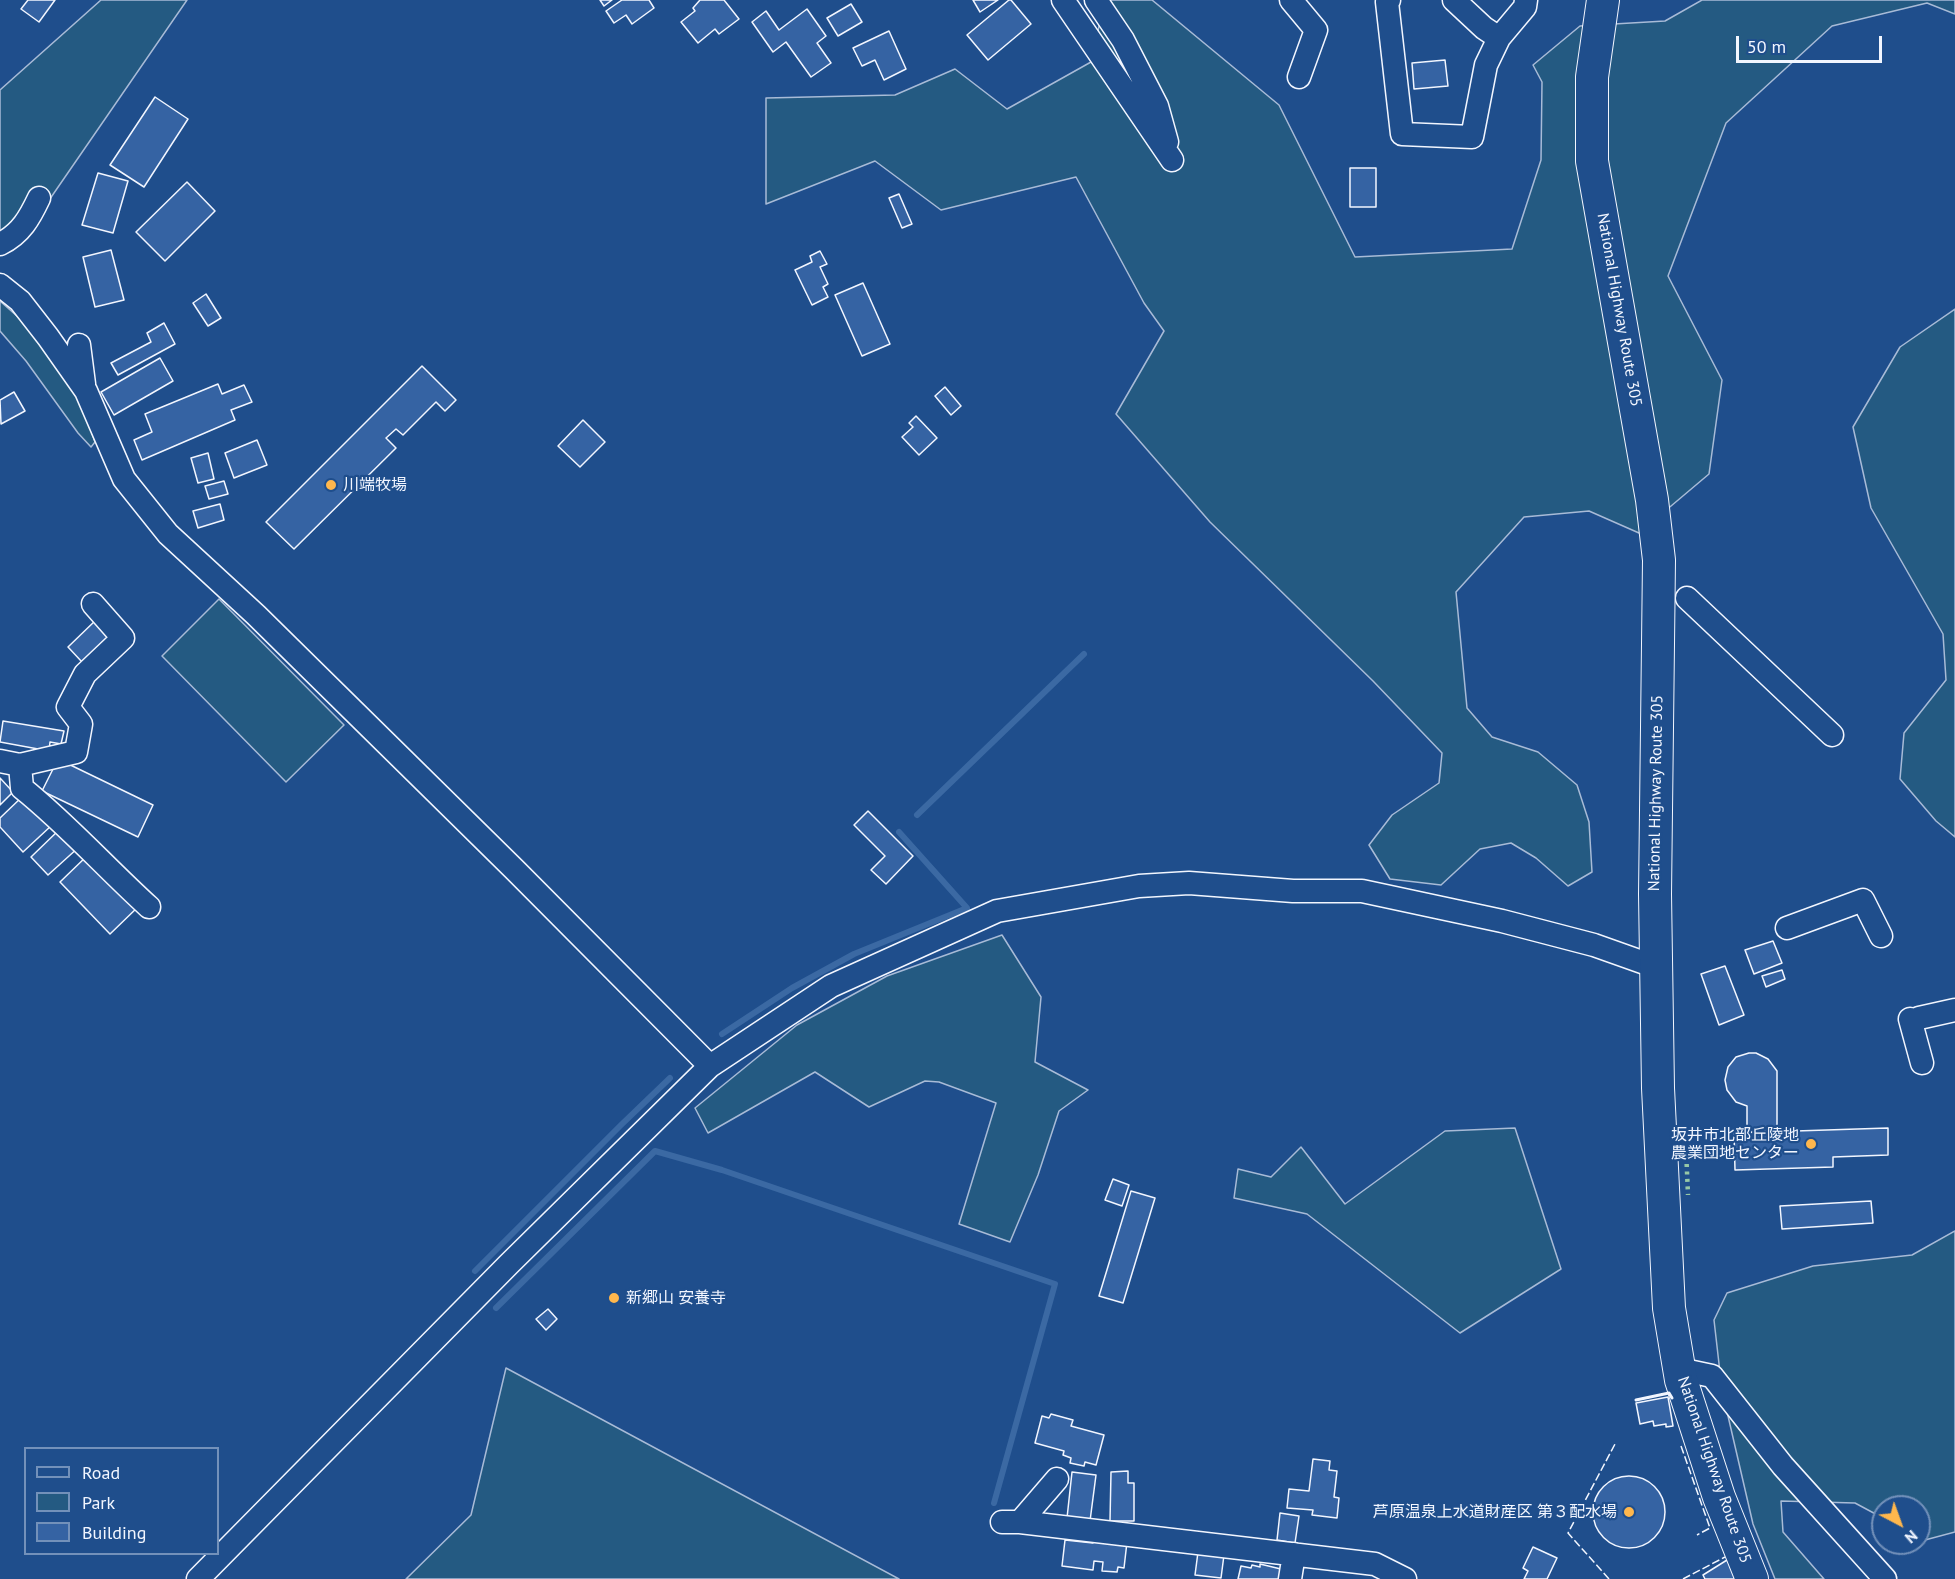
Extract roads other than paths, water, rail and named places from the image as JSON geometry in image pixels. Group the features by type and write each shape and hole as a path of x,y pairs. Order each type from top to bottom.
{"highway":[{"name":"National Highway Route 305","path":"1603,0 1592,77 1592,161 1647,465 1659,560 1655,838 1656,967 1658,1088 1669,1308 1680,1380 1719,1497 1752,1579"}],"street":[{"path":"1063,0 1172,160 1157,106 1123,40 1096,0"},
{"path":"1291,0 1316,30 1299,77"},
{"path":"1389,0 1387,2 1402,134 1472,137 1486,65 1499,38 1525,7 1526,0"},
{"path":"1454,0 1484,28 1499,38"},
{"path":"0,244 7,241 26,224 39,198"},
{"path":"0,285 20,301 86,391 124,479 168,534 256,615 710,1066"},
{"path":"79,345 86,391"},
{"path":"1688,598 1832,735"},
{"path":"93,604 123,638 85,674 68,707 81,724 76,752 10,763 22,788 46,807 149,907"},
{"path":"198,1579 509,1264 710,1066 831,986 997,911 1139,886 1189,884 1293,891 1362,891 1502,921 1594,945 1656,967"},
{"path":"1787,928 1863,900 1881,936"},
{"path":"1922,1063 1915,1019 1955,1010"},
{"path":"1679,1369 1712,1376 1783,1466 1885,1579"},
{"path":"1057,1479 1011,1522 1375,1564 1405,1579"},
{"path":"1290,1579 1294,1554"}],"waterway":[{"path":"917,815 1084,654"},
{"path":"722,1034 792,988 854,954 967,908 899,832"},
{"path":"475,1271 670,1078"},
{"path":"496,1308 655,1151 722,1170 1055,1284 994,1503"}],"place":[{"name":"川端牧場","path":"331,485"},
{"name":"坂井市北部丘陵地 農業団地センター","path":"1811,1144"},
{"name":"新郷山 安養寺","path":"614,1298"},
{"name":"芦原温泉上水道財産区 第３配水場","path":"1629,1512"}]}
